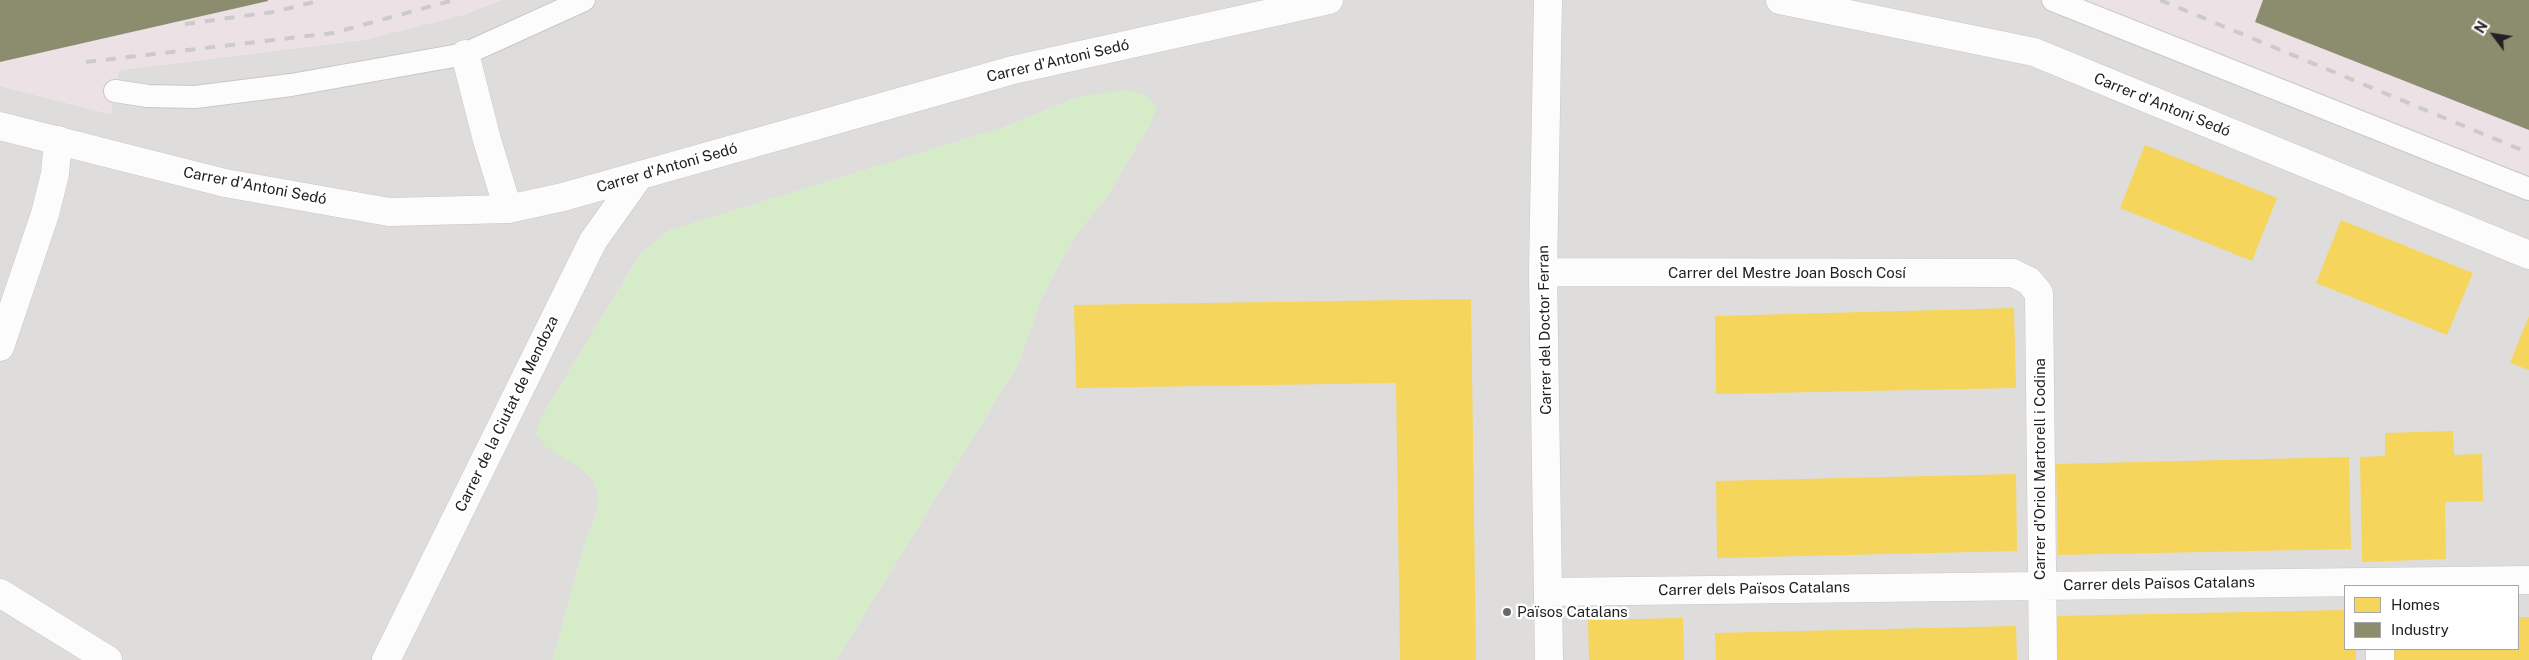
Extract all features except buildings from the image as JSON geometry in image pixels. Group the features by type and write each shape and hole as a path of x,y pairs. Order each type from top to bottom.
{"street":[{"name":"Carrer d'Antoni Sedó","path":"0,126 225,183 389,212 508,209 564,197 1012,70 1329,0"},
{"name":"Carrer del Doctor Ferran","path":"1548,0 1543,272 1549,660"},
{"name":"Carrer d'Antoni Sedó","path":"1780,0 2034,52 2529,256"},
{"path":"465,54 487,140 508,209"},
{"path":"0,347 45,214 55,174 58,140"},
{"name":"Carrer de la Ciutat de Mendoza","path":"386,660 592,241 640,175"},
{"name":"Carrer del Mestre Joan Bosch Cosí","path":"1543,272 2013,273 2029,281"},
{"name":"Carrer d'Oriol Martorell i Codina","path":"2029,281 2039,293 2043,660"},
{"name":"Carrer dels Països Catalans","path":"1548,592 2529,580"},
{"path":"0,593 108,660"}],"lane":[{"path":"115,91 148,96 196,97 291,86 465,54 584,0"},
{"path":"2053,0 2529,190"}],"shaded area":[{"path":"0,0 501,0 463,15 363,40 119,70 111,114 0,86"},
{"path":"501,0 2086,0 2272,81 2529,180 2529,660 836,660 1018,364 1040,301 1054,273 1078,232 1107,196 1151,122 1078,97 1005,127 668,231 639,256 541,418 536,433 583,470 594,481 599,495 597,511 585,543 553,660 0,660 0,86 110,114 119,70 363,40 463,15"},
{"path":"2086,0 2529,0 2529,180 2272,81"}],"green space":[{"path":"1116,91 1133,91 1147,96 1157,108 1151,122 1107,196 1078,232 1054,273 1040,301 1018,364 836,660 553,660 585,543 597,511 599,495 594,481 583,470 546,447 536,433 541,418 639,256 668,231 1005,127 1078,97"}],"railway":[{"path":"185,24 273,12 322,0"},
{"path":"86,62 333,33 454,0"},
{"path":"2160,0 2529,153"}],"place":[{"name":"Països Catalans","path":"1507,612"}]}
